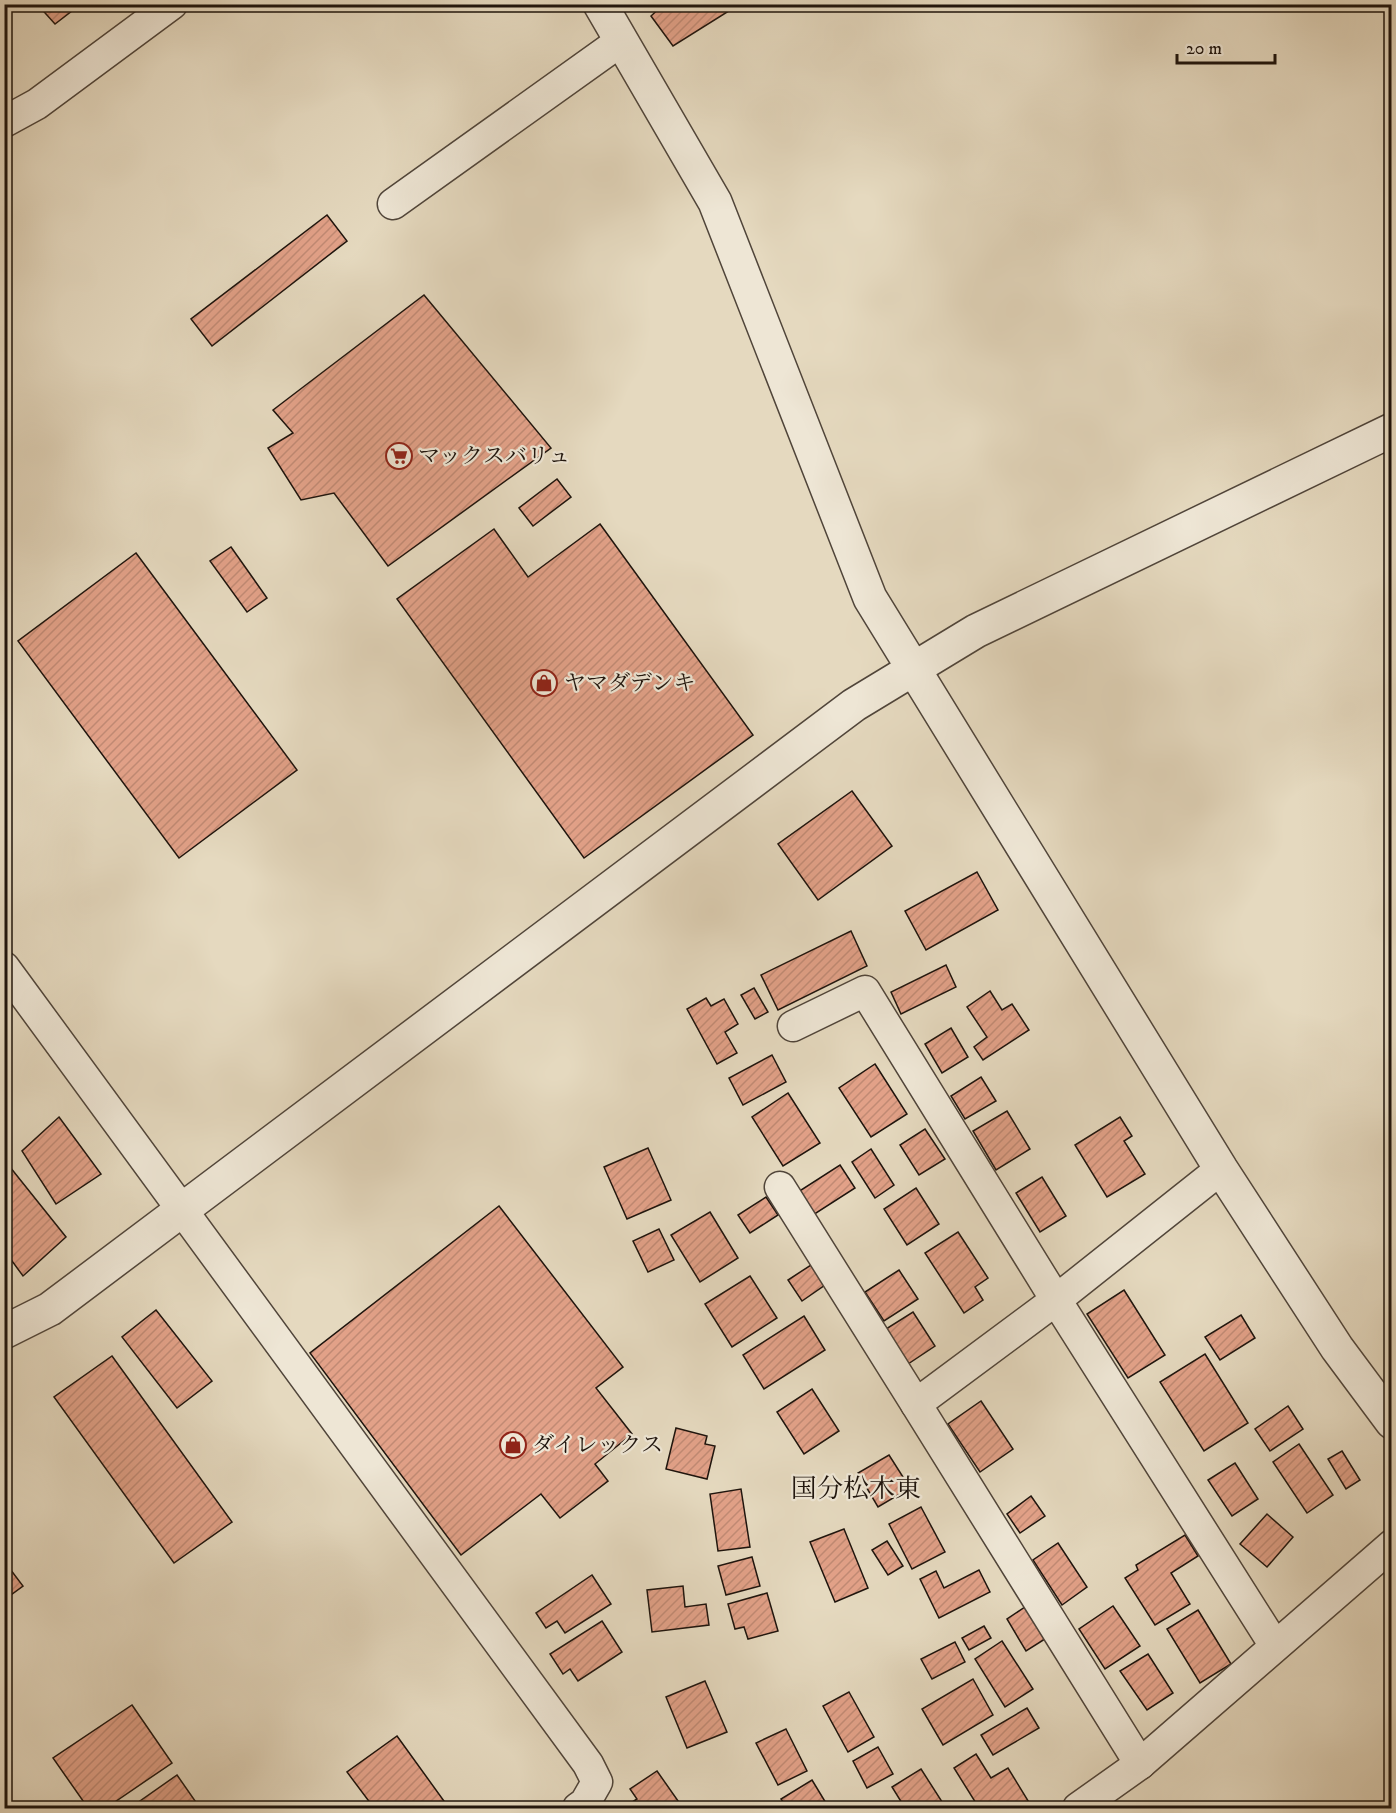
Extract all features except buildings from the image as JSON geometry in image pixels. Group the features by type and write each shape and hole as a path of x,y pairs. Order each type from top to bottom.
{"street":[{"path":"4,123 37,104 172,4"},
{"path":"600,4 715,202 870,598 1221,1169 1336,1348 1392,1422"},
{"path":"393,204 621,41"},
{"path":"4,1332 50,1309 854,705 976,632 1392,430"},
{"path":"4,967 588,1764 597,1782 585,1803 578,1809"},
{"path":"793,1026 865,991 1056,1300 1275,1646"},
{"path":"916,1404 1056,1300 1221,1169"},
{"path":"780,1187 1140,1764"},
{"path":"1078,1809 1140,1764 1392,1545"}],"place":[{"name":"マックスバリュ","path":"399,456"},
{"name":"ヤマダデンキ","path":"544,683"},
{"name":"ダイレックス","path":"513,1445"}],"district":[{"name":"国分松木東","path":"856,1489"}]}
